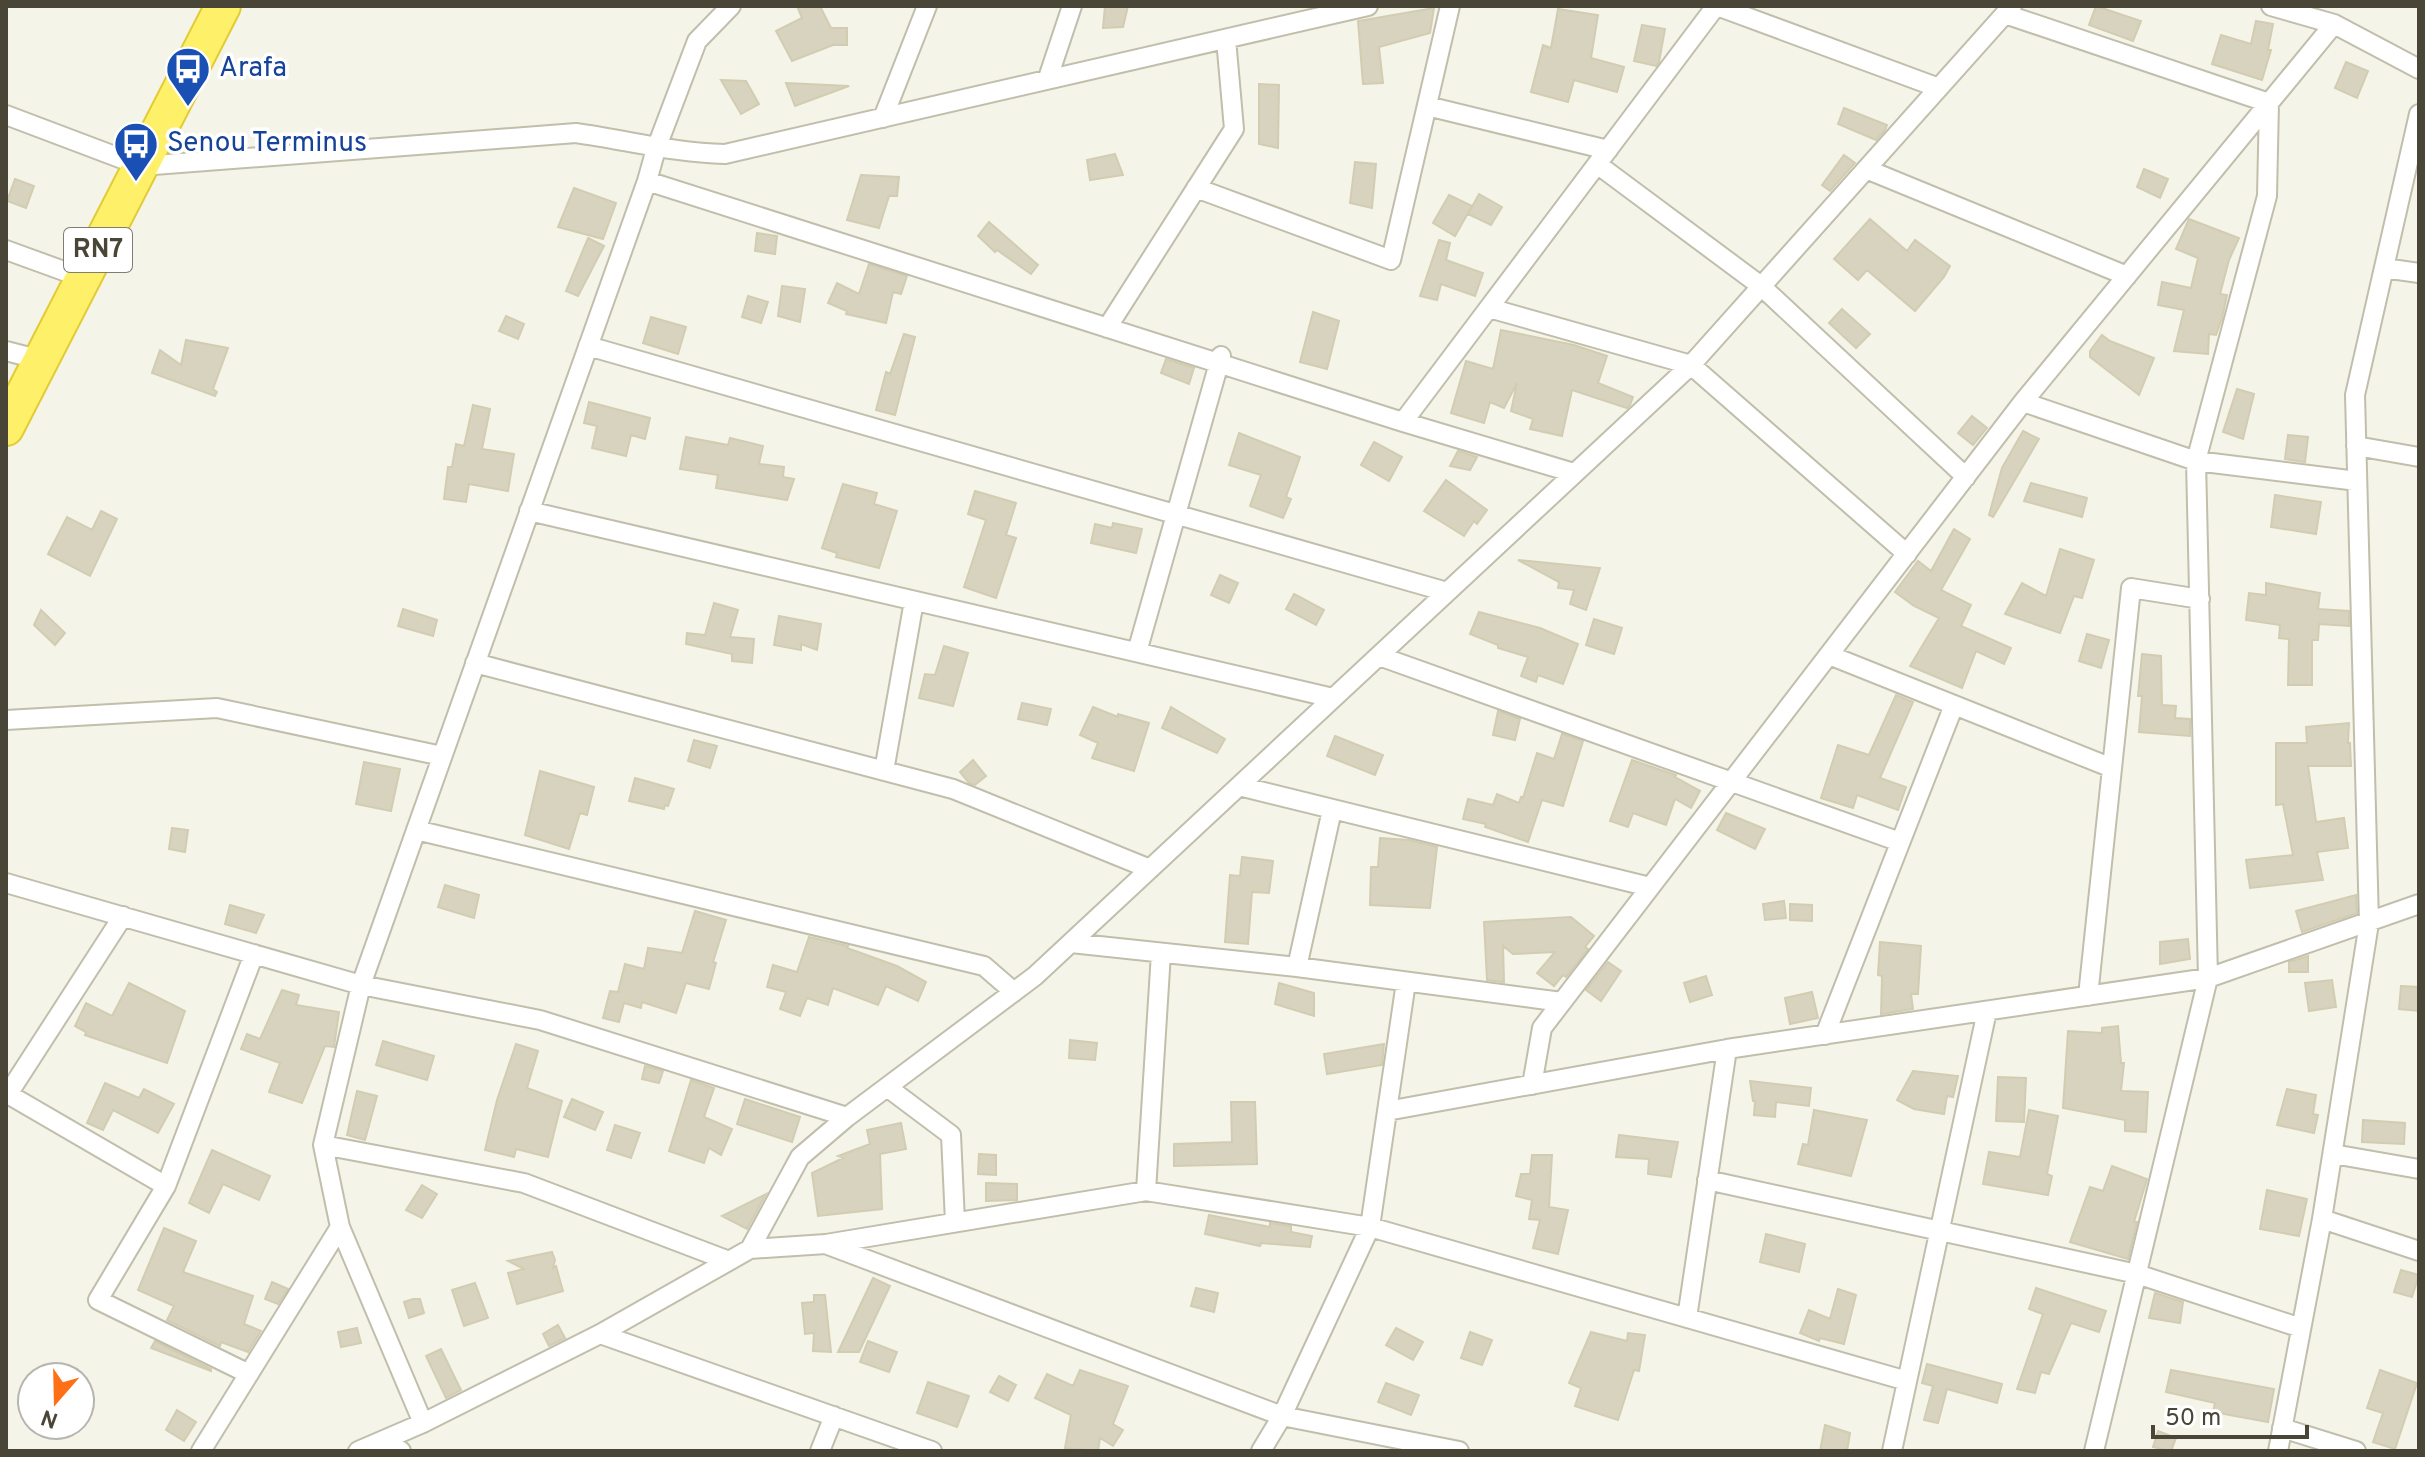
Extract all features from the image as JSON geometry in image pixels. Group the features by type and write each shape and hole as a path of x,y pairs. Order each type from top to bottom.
{"highway":[{"name":"RN7","path":"6,428 223,6"}],"street":[{"path":"423,1423 340,1227 323,1145 361,985 656,149 697,41 731,6"},
{"path":"883,118 927,6"},
{"path":"1048,78 1072,6"},
{"path":"6,115 141,166 576,133 656,149 725,154 1368,6"},
{"path":"1196,188 1391,260 1450,6"},
{"path":"1403,422 1717,6 1939,88"},
{"path":"2271,6 2334,24 2419,69"},
{"path":"750,1249 800,1157 847,1117 1014,992 1071,943 1691,365 2009,10 2269,103"},
{"path":"1532,1085 1542,1028 2023,402 2334,24"},
{"path":"1107,328 1234,129 1226,39"},
{"path":"2094,1451 2208,978 2196,461 2267,196 2269,103"},
{"path":"1427,106 1602,157 1761,286 1966,477"},
{"path":"2278,1451 2322,1219 2369,923 2355,395 2419,114"},
{"path":"1866,169 2127,276"},
{"path":"647,181 1107,328 1220,360 1403,422 1574,473"},
{"path":"6,250 83,278"},
{"path":"2384,268 2419,273"},
{"path":"1489,308 1691,365 1907,554"},
{"path":"588,346 1447,592"},
{"path":"6,351 41,360"},
{"path":"1137,652 1220,360"},
{"path":"2023,402 2196,461 2357,481"},
{"path":"2356,446 2419,457"},
{"path":"529,511 1333,698"},
{"path":"2088,996 2131,588 2200,599"},
{"path":"884,771 914,601"},
{"path":"1829,655 2112,768"},
{"path":"1379,656 1900,842"},
{"path":"475,663 953,789 1150,869"},
{"path":"1825,1035 1954,705"},
{"path":"6,720 217,708 442,756"},
{"path":"1239,786 1650,887"},
{"path":"1297,967 1332,810"},
{"path":"416,830 984,966 1014,992"},
{"path":"6,883 361,985 540,1020 847,1117"},
{"path":"1387,1111 1727,1049 2208,978 2419,904"},
{"path":"123,916 7,1094 166,1186"},
{"path":"1071,943 1297,967 1562,1002"},
{"path":"1146,1191 1161,953"},
{"path":"249,1374 98,1300 166,1186 254,954"},
{"path":"1261,1451 1282,1416 1370,1227 1406,982"},
{"path":"1892,1451 1987,1011"},
{"path":"1687,1318 1727,1049"},
{"path":"887,1087 951,1135 955,1222"},
{"path":"323,1145 524,1183 729,1261"},
{"path":"2333,1154 2419,1169"},
{"path":"1707,1180 2137,1274 2301,1328"},
{"path":"358,1451 423,1423 600,1334 750,1249 826,1244 1146,1191 1370,1227 1907,1381"},
{"path":"2322,1219 2419,1251"},
{"path":"201,1451 340,1227"},
{"path":"826,1244 1282,1416 1459,1451"},
{"path":"600,1334 932,1451"},
{"path":"820,1451 834,1416"},
{"path":"2282,1428 2356,1451"},
{"path":"384,1440 401,1451"}],"building":[{"path":"797,6 820,6 831,28 847,28 847,45 833,45 792,61 776,31 802,18"},
{"path":"1105,6 1128,6 1123,27 1103,28"},
{"path":"2096,6 2141,21 2133,41 2089,25"},
{"path":"1434,8 1430,33 1379,47 1383,83 1363,84 1358,21"},
{"path":"1558,9 1598,15 1591,58 1624,67 1617,92 1574,80 1568,102 1531,92 1543,45 1551,48"},
{"path":"2256,21 2273,24 2268,50 2271,50 2262,80 2212,64 2221,35 2251,44"},
{"path":"1642,25 1665,29 1656,66 1634,61"},
{"path":"2346,62 2368,71 2357,98 2335,88"},
{"path":"721,80 746,81 759,104 741,114"},
{"path":"786,83 849,86 795,106"},
{"path":"1259,84 1279,85 1278,148 1259,144"},
{"path":"1844,108 1887,125 1885,130 1876,140 1838,124"},
{"path":"1115,154 1123,175 1090,180 1087,160"},
{"path":"1844,155 1855,163 1830,191 1822,185"},
{"path":"1355,162 1376,164 1372,208 1350,203"},
{"path":"2144,169 2168,179 2160,198 2137,187"},
{"path":"861,175 899,177 897,196 889,196 879,228 847,220"},
{"path":"15,179 34,186 26,208 7,201"},
{"path":"574,188 616,203 603,239 558,227"},
{"path":"1479,194 1502,207 1491,225 1468,214"},
{"path":"1449,195 1472,206 1455,236 1433,223"},
{"path":"1870,219 1907,251 1915,240 1950,266 1915,311 1867,270 1858,280 1834,259"},
{"path":"2189,219 2239,238 2229,260 2220,294 2227,295 2222,318 2216,335 2209,334 2208,354 2174,351 2184,310 2158,305 2162,282 2191,288 2198,258 2176,249"},
{"path":"989,222 1038,265 1031,274 997,250 995,252 978,236"},
{"path":"757,233 777,236 775,254 755,251"},
{"path":"588,238 604,246 578,296 566,291"},
{"path":"1439,240 1450,243 1446,260 1483,273 1475,296 1441,284 1437,300 1420,296"},
{"path":"869,264 907,276 901,294 893,292 886,323 846,314 847,311 828,303 837,283 859,294"},
{"path":"782,286 805,289 800,322 778,316"},
{"path":"748,296 768,302 761,323 742,317"},
{"path":"1842,309 1870,334 1856,348 1829,323"},
{"path":"1313,312 1339,321 1327,369 1300,362"},
{"path":"506,316 524,324 518,339 499,331"},
{"path":"651,317 686,327 678,354 643,343"},
{"path":"1501,330 1574,345 1607,356 1598,383 1633,397 1630,405 1627,408 1572,390 1562,436 1530,429 1533,419 1511,411 1517,383 1504,408 1490,402 1484,423 1451,413 1466,361 1493,369"},
{"path":"904,334 915,337 895,415 876,410 886,372 890,374"},
{"path":"2102,335 2154,358 2139,395 2090,357 2090,351"},
{"path":"186,340 228,348 213,389 217,392 215,396 152,373 160,350 181,365"},
{"path":"1166,359 1194,368 1189,384 1161,373"},
{"path":"2237,389 2254,394 2243,439 2223,432"},
{"path":"589,402 650,418 645,439 631,435 626,456 592,448 597,426 584,423"},
{"path":"473,405 490,409 482,449 514,454 508,491 469,484 466,502 444,499 448,467 452,467 456,444 464,446"},
{"path":"1972,416 1987,428 1973,445 1958,433"},
{"path":"2023,431 2039,439 1993,517 1989,515 2002,468"},
{"path":"1239,433 1300,457 1286,497 1291,499 1283,518 1250,506 1261,475 1229,465"},
{"path":"2288,435 2308,437 2305,462 2285,459"},
{"path":"686,437 728,445 730,438 763,446 759,464 784,467 783,477 794,479 787,500 716,488 718,475 680,469"},
{"path":"1374,442 1402,457 1389,481 1361,465"},
{"path":"1458,451 1477,457 1470,470 1450,466"},
{"path":"1446,480 1487,510 1477,524 1474,521 1464,536 1424,511"},
{"path":"2031,483 2087,498 2082,517 2024,501"},
{"path":"843,484 877,493 874,504 897,511 879,568 836,557 837,553 822,548"},
{"path":"975,491 1016,503 1006,535 1016,538 996,598 964,587 986,520 968,514"},
{"path":"2275,495 2321,502 2316,534 2271,527"},
{"path":"101,511 117,519 90,576 48,554 67,517 92,530"},
{"path":"1113,523 1142,529 1136,553 1091,543 1095,524 1112,528"},
{"path":"1954,529 1970,539 1941,590 1971,605 1961,626 2011,648 2004,664 1976,651 1962,688 1910,666 1939,618 1895,592 1918,561 1931,571"},
{"path":"2060,549 2094,560 2082,598 2074,596 2060,633 2005,614 2022,583 2046,596"},
{"path":"1518,560 1600,568 1586,610 1570,604 1574,590 1558,588 1559,582"},
{"path":"1220,575 1238,583 1229,603 1211,595"},
{"path":"2266,583 2320,593 2318,609 2349,611 2349,626 2319,624 2318,640 2312,640 2312,685 2288,685 2289,639 2279,638 2280,625 2246,620 2249,593 2266,595"},
{"path":"1294,594 1324,610 1316,625 1286,609"},
{"path":"714,603 738,610 730,637 754,639 752,663 732,661 732,654 686,644 687,633 705,635"},
{"path":"403,609 437,620 433,636 398,626"},
{"path":"41,610 65,633 55,645 34,625"},
{"path":"1479,612 1540,628 1578,644 1563,684 1538,675 1536,682 1521,676 1528,657 1498,648 1498,645 1470,634"},
{"path":"779,616 821,624 817,650 801,644 801,650 774,645"},
{"path":"1594,619 1622,628 1614,654 1586,645"},
{"path":"2087,634 2109,640 2101,668 2079,661"},
{"path":"944,646 968,653 953,706 919,698 925,674 935,675"},
{"path":"2142,654 2161,656 2162,705 2176,706 2175,718 2190,719 2190,736 2139,732"},
{"path":"1896,695 1913,702 1880,778 1906,787 1898,810 1857,795 1853,808 1821,798 1838,745 1869,755"},
{"path":"1022,703 1051,709 1047,725 1018,719"},
{"path":"1093,707 1118,717 1118,714 1149,723 1134,771 1092,758 1098,743 1080,735"},
{"path":"1171,707 1225,739 1217,753 1162,728"},
{"path":"1498,711 1520,719 1515,740 1493,735"},
{"path":"2349,723 2351,766 2308,766 2316,822 2344,818 2348,848 2317,852 2323,880 2250,888 2246,860 2293,855 2283,804 2276,805 2276,743 2307,743 2306,727"},
{"path":"1562,734 1583,741 1563,806 1542,800 1528,842 1485,827 1486,824 1463,819 1468,799 1493,805 1497,794 1519,803 1537,753 1554,759"},
{"path":"1335,736 1383,755 1375,775 1327,756"},
{"path":"694,740 717,746 710,768 688,761"},
{"path":"973,760 986,776 975,785 969,783 960,772"},
{"path":"1632,760 1676,775 1700,791 1691,808 1675,799 1666,825 1633,813 1628,827 1610,821"},
{"path":"364,762 400,769 391,811 356,804"},
{"path":"540,771 594,787 587,815 580,813 569,849 525,835"},
{"path":"635,778 674,789 668,806 665,805 664,809 629,801"},
{"path":"1726,813 1765,829 1755,849 1717,830"},
{"path":"172,828 188,830 185,852 169,849"},
{"path":"1380,838 1409,840 1437,847 1430,908 1370,905 1371,867 1378,867"},
{"path":"1242,857 1273,861 1269,893 1252,892 1248,944 1225,942 1230,875 1240,876"},
{"path":"445,885 479,895 474,918 438,907"},
{"path":"2356,895 2357,913 2302,932 2296,911"},
{"path":"1784,901 1786,918 1765,920 1763,904"},
{"path":"1790,904 1812,905 1812,921 1790,920"},
{"path":"230,905 264,915 256,933 225,924"},
{"path":"695,911 726,920 713,962 716,963 709,989 686,983 676,1013 642,1002 641,1008 624,1003 619,1022 603,1018 610,991 618,992 625,964 644,969 648,948 682,953"},
{"path":"1571,917 1594,936 1566,977 1563,975 1554,986 1537,973 1555,952 1513,954 1503,946 1504,982 1487,980 1484,922"},
{"path":"809,937 848,946 926,982 918,1001 886,986 878,1005 833,988 828,1005 807,998 800,1016 780,1009 786,992 767,987 773,965 797,972"},
{"path":"2188,939 2190,959 2160,964 2160,942"},
{"path":"1880,942 1921,946 1918,994 1911,994 1913,1009 1881,1014 1882,976 1878,975"},
{"path":"2308,956 2308,972 2289,972 2289,962"},
{"path":"1608,962 1621,971 1601,1001 1586,990"},
{"path":"1706,976 1712,995 1690,1002 1684,983"},
{"path":"2332,980 2336,1007 2309,1011 2305,983"},
{"path":"129,983 185,1011 167,1063 85,1035 86,1032 75,1026 86,1003 112,1016"},
{"path":"1279,983 1314,993 1314,1016 1275,1004"},
{"path":"2401,986 2419,987 2419,1011 2399,1009"},
{"path":"282,990 299,995 296,1005 339,1012 334,1047 325,1046 302,1103 269,1092 280,1063 241,1049 247,1034 260,1039"},
{"path":"1812,992 1818,1018 1790,1024 1785,998"},
{"path":"2118,1026 2121,1063 2124,1063 2121,1091 2148,1092 2146,1132 2125,1131 2125,1120 2063,1108 2068,1031 2102,1033 2102,1028"},
{"path":"1070,1040 1097,1043 1095,1060 1069,1058"},
{"path":"383,1041 434,1056 427,1080 376,1065"},
{"path":"516,1044 538,1051 527,1088 562,1101 548,1157 516,1149 514,1157 485,1150 497,1100"},
{"path":"1384,1044 1382,1065 1327,1074 1324,1054"},
{"path":"645,1066 663,1071 659,1083 642,1079"},
{"path":"1913,1071 1958,1076 1953,1097 1947,1096 1944,1114 1914,1109 1897,1100"},
{"path":"1998,1077 2026,1078 2024,1122 1996,1121"},
{"path":"691,1080 714,1088 704,1117 732,1129 721,1155 709,1148 704,1163 669,1151"},
{"path":"1750,1081 1811,1088 1809,1106 1776,1102 1775,1117 1754,1115 1755,1101"},
{"path":"105,1083 139,1098 144,1089 174,1104 158,1133 113,1110 103,1130 87,1123"},
{"path":"2287,1089 2316,1095 2313,1114 2318,1115 2314,1133 2277,1125"},
{"path":"357,1091 377,1096 365,1140 347,1135"},
{"path":"572,1099 603,1112 595,1130 564,1117"},
{"path":"745,1099 800,1117 792,1142 737,1124"},
{"path":"1231,1102 1255,1102 1257,1164 1174,1166 1174,1144 1232,1142"},
{"path":"1814,1110 1867,1120 1851,1176 1798,1164 1803,1144 1808,1145"},
{"path":"2029,1110 2058,1116 2047,1174 2052,1176 2048,1195 1983,1184 1989,1152 2020,1157"},
{"path":"2363,1120 2405,1123 2404,1144 2362,1142"},
{"path":"901,1123 906,1149 880,1154 882,1209 818,1216 812,1173 843,1158 838,1156 870,1144 867,1130"},
{"path":"615,1125 640,1133 631,1158 607,1150"},
{"path":"1619,1135 1678,1142 1671,1177 1648,1174 1649,1159 1616,1157"},
{"path":"212,1150 270,1176 259,1200 223,1184 209,1213 189,1203"},
{"path":"979,1154 996,1155 996,1175 978,1174"},
{"path":"1532,1155 1552,1155 1549,1207 1568,1210 1558,1254 1533,1248 1540,1220 1529,1219 1532,1200 1516,1196 1521,1174 1530,1174"},
{"path":"2112,1166 2147,1179 2134,1222 2137,1222 2128,1259 2070,1242 2090,1187 2103,1191"},
{"path":"986,1183 1017,1184 1017,1200 986,1201"},
{"path":"422,1185 437,1194 422,1218 406,1210"},
{"path":"2267,1190 2307,1199 2299,1236 2260,1229"},
{"path":"766,1194 747,1229 722,1216"},
{"path":"1209,1215 1270,1227 1270,1223 1291,1226 1291,1232 1312,1236 1310,1247 1261,1243 1260,1246 1205,1234"},
{"path":"164,1228 196,1241 183,1272 253,1296 244,1324 261,1331 248,1352 221,1342 220,1346 167,1320 174,1306 138,1290"},
{"path":"1766,1234 1805,1244 1799,1272 1760,1262"},
{"path":"552,1252 555,1260 553,1268 556,1266 563,1291 517,1304 508,1273 524,1269 508,1261"},
{"path":"2401,1270 2419,1275 2412,1297 2394,1292"},
{"path":"873,1278 890,1286 859,1352 838,1352"},
{"path":"272,1282 288,1289 278,1304 265,1299"},
{"path":"475,1283 488,1318 464,1326 452,1290"},
{"path":"1196,1288 1218,1293 1214,1312 1191,1306"},
{"path":"2036,1288 2106,1311 2099,1332 2071,1323 2049,1374 2041,1372 2035,1393 2017,1389 2043,1314 2029,1309"},
{"path":"1838,1289 1856,1295 1844,1344 1820,1338 1819,1341 1800,1333 1809,1310 1830,1319"},
{"path":"2155,1293 2183,1302 2180,1323 2149,1318"},
{"path":"814,1295 825,1295 831,1352 813,1351 814,1333 805,1334 802,1303 814,1302"},
{"path":"420,1299 424,1313 409,1318 404,1302"},
{"path":"558,1325 565,1338 549,1346 543,1334"},
{"path":"357,1328 361,1343 341,1347 338,1332"},
{"path":"1396,1328 1423,1342 1413,1360 1386,1345"},
{"path":"1470,1332 1492,1340 1482,1365 1461,1358"},
{"path":"1591,1332 1627,1341 1628,1333 1645,1335 1639,1371 1634,1370 1618,1420 1575,1406 1581,1388 1569,1383"},
{"path":"155,1341 211,1369 211,1371 151,1348"},
{"path":"868,1341 897,1352 889,1372 860,1362"},
{"path":"441,1349 461,1390 446,1398 426,1356"},
{"path":"1927,1364 2002,1384 1997,1403 1947,1389 1938,1423 1924,1420 1933,1386 1922,1383"},
{"path":"1080,1370 1128,1386 1113,1424 1123,1430 1113,1446 1100,1438 1098,1451 1065,1448 1071,1415 1035,1398 1047,1374 1073,1386"},
{"path":"2171,1370 2274,1389 2268,1422 2213,1412 2215,1403 2166,1392"},
{"path":"2380,1370 2417,1383 2395,1449 2373,1442 2383,1413 2367,1408"},
{"path":"999,1376 1016,1385 1008,1401 990,1392"},
{"path":"928,1382 969,1396 957,1427 917,1413"},
{"path":"1386,1383 1419,1395 1411,1415 1378,1402"},
{"path":"177,1410 196,1422 184,1441 166,1430"},
{"path":"1825,1425 1850,1433 1847,1451 1820,1451"},
{"path":"2158,1431 2176,1438 2171,1451 2153,1447"}],"place":[{"name":"Arafa","path":"188,108"},
{"name":"Senou Terminus","path":"136,183"}]}
